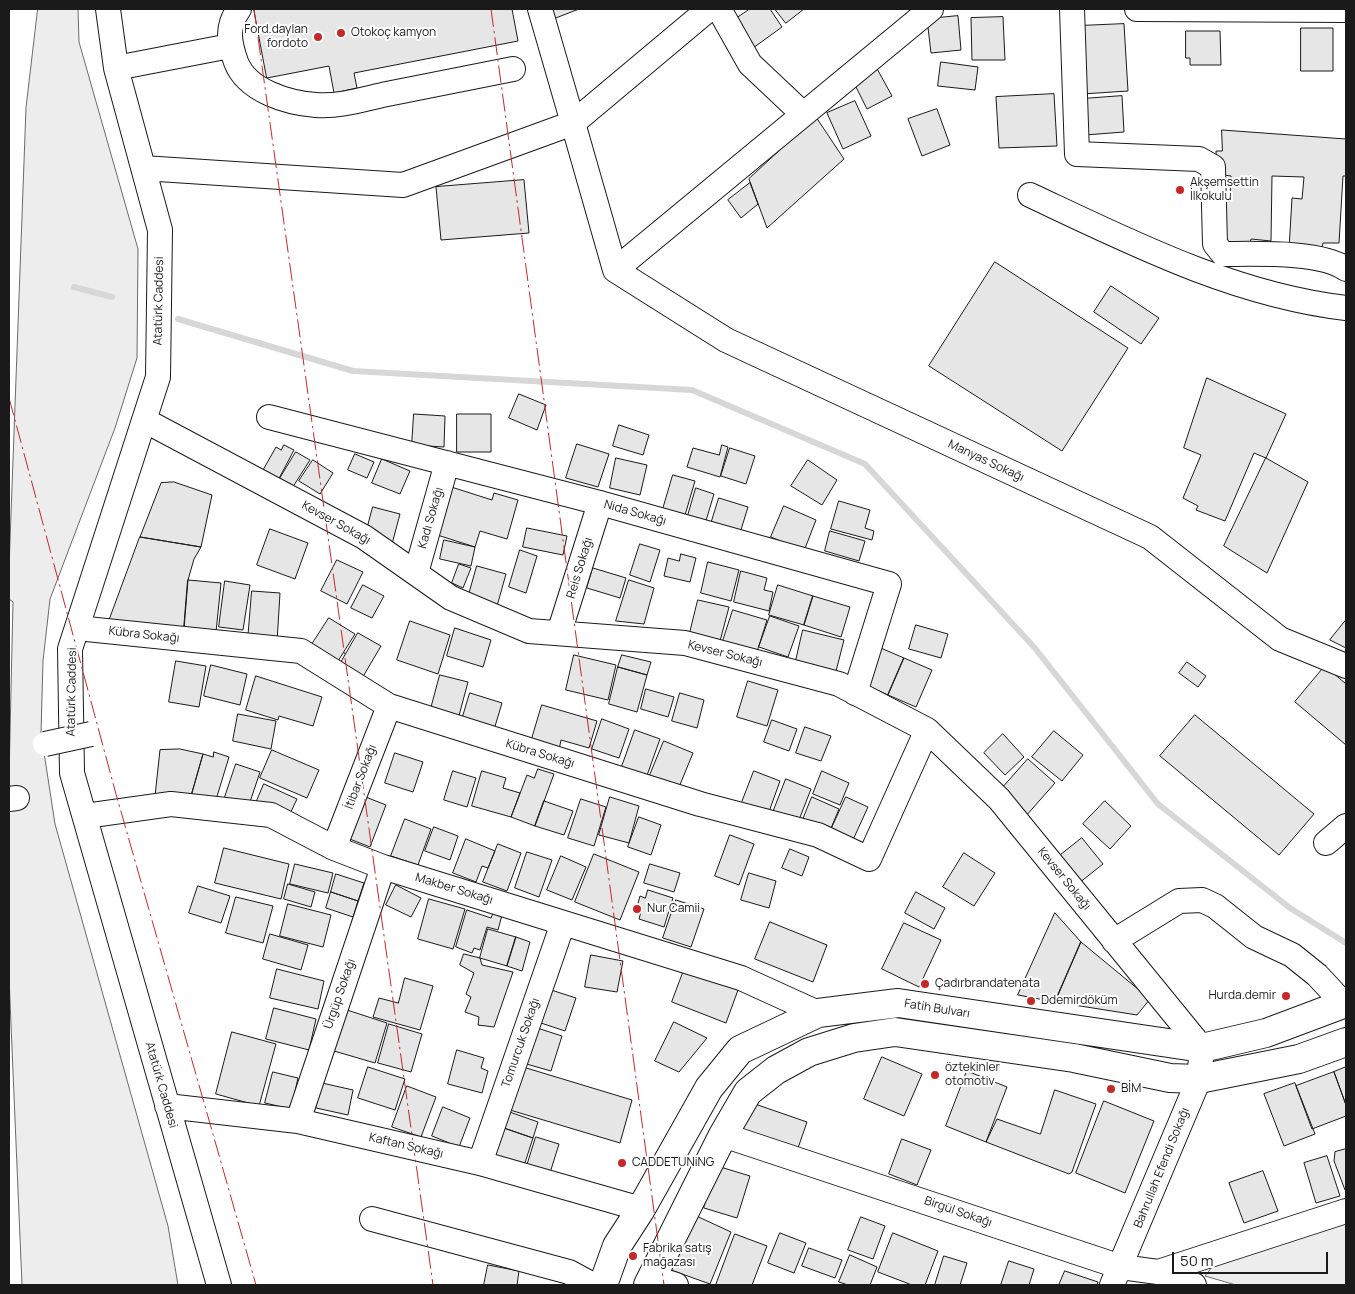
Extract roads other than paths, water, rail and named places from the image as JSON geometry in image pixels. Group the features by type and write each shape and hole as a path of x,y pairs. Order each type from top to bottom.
{"main road":[{"name":"Fatih Bulvarı","path":"602,1285 617,1246 641,1209 709,1088 740,1050 818,1013 898,1003 1202,1048 1266,1033 1345,1004"},
{"path":"659,1282 723,1135 748,1092 776,1070 808,1052 854,1038 895,1032 1074,1058 1170,1078 1199,1078 1300,1059 1346,1042"}],"street":[{"name":"Atatürk Caddesi","path":"108,9 116,68 160,230 158,377 70,649 72,773 219,1285"},
{"path":"239,9 231,24 230,46 239,69 251,82 277,97 316,105 333,105 513,69"},
{"path":"540,9 615,270 931,9"},
{"path":"143,168 403,185 573,123 709,9"},
{"path":"719,9 750,64 803,114"},
{"path":"1072,9 1077,154 1199,159 1205,161 1213,167 1215,244 1219,251 1224,254 1298,256 1332,262 1346,269"},
{"path":"1137,9 1346,10"},
{"path":"116,68 230,46"},
{"path":"1030,195 1112,233 1229,282 1307,302 1346,308"},
{"name":"Manyas Sokağı","path":"615,270 726,340 1150,537 1280,639 1346,666"},
{"name":"Nida Sokağı","path":"269,417 600,503 889,584 855,693"},
{"name":"Kevser Sokağı","path":"144,420 364,537 451,598 529,631 685,643 839,684 926,730 999,799 1202,1048"},
{"name":"Kadı Sokağı","path":"416,573 447,463"},
{"name":"Reis Sokağı","path":"559,634 600,503"},
{"name":"Kübra Sokağı","path":"77,628 301,651 388,706 700,804 818,835 869,859 926,730"},
{"name":"İtibar Sokağı","path":"334,848 388,706"},
{"path":"45,744 91,734"},
{"name":"Makber Sokağı","path":"85,816 171,804 271,815 334,848 383,867 741,978 818,1013"},
{"path":"1326,843 1346,826"},
{"name":"Ürgüp Sokağı","path":"298,1121 383,867"},
{"path":"1114,941 1179,901 1202,900 1215,906 1254,937 1280,948 1305,965 1345,1004"},
{"name":"Tomurcuk Sokağı","path":"480,1164 563,923"},
{"name":"Bahrullah Efendi Sokağı","path":"1116,1276 1199,1078 1202,1048"},
{"name":"Kaftan Sokağı","path":"167,1106 298,1121 480,1164 641,1209"},
{"name":"Birgül Sokağı","path":"723,1135 1116,1276 1158,1272 1194,1285"},
{"path":"1158,1272 1346,1211"},
{"path":"372,1219 569,1272 593,1285"}],"waterway":[{"path":"74,287 112,297"},
{"path":"178,319 353,371 692,390 865,464 1034,647 1158,804 1290,908 1346,943"}],"place":[{"name":"Otokoç kamyon","path":"341,33"},
{"name":"Ford.daylan fordoto","path":"318,37"},
{"name":"Akşemsettin İlkokulu","path":"1180,190"},
{"name":"Nur Camii","path":"637,909"},
{"name":"Çadırbrandatenata","path":"925,984"},
{"name":"Hurda.demir","path":"1286,996"},
{"name":"Ddemirdöküm","path":"1031,1001"},
{"name":"öztekinler otomotiv","path":"935,1075"},
{"name":"BİM","path":"1111,1089"},
{"name":"CADDETUNiNG","path":"622,1163"},
{"name":"Fabrika satış mağazası","path":"633,1256"}]}
